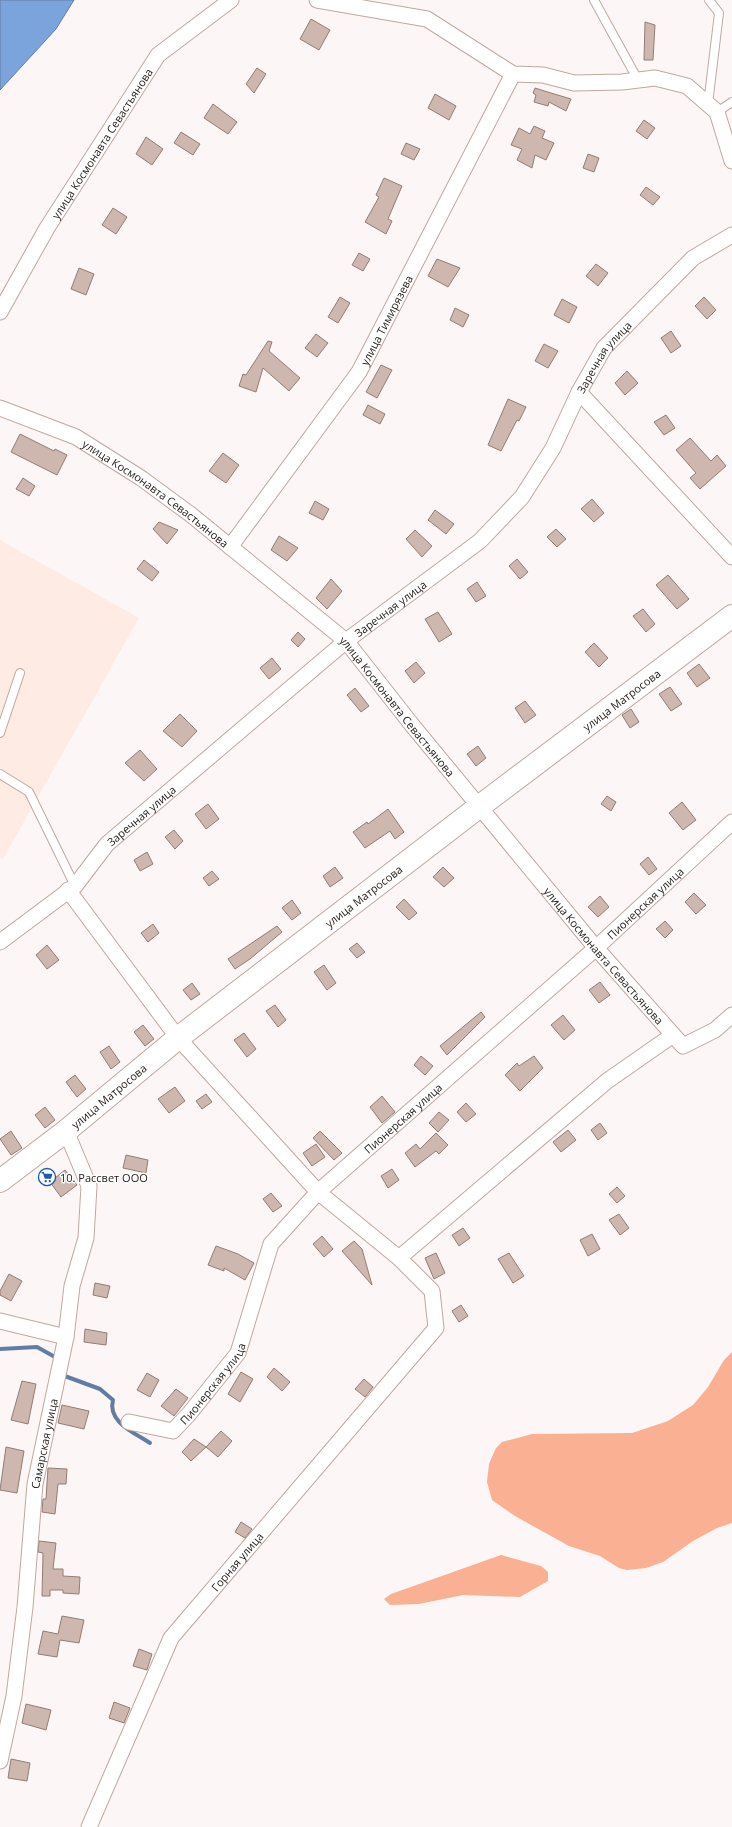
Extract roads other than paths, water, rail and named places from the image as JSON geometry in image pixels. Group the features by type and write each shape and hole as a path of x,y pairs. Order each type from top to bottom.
{"main road":[{"name":"улица Матросова","path":"0,1182 66,1131 178,1038 480,806 732,616"}],"street":[{"name":"улица Космонавта Севастьянова","path":"0,312 47,228 158,55 231,0"},
{"path":"317,0 427,19 513,74 543,76 574,83 655,78 687,86 713,108 732,161"},
{"name":"улица Тимирязева","path":"230,548 359,372 513,74"},
{"name":"Заречная улица","path":"0,942 71,888 107,844 346,641 486,536 522,497 553,448 579,392 604,348 692,258 732,235"},
{"path":"579,392 732,557"},
{"name":"улица Космонавта Севастьянова","path":"0,408 76,438 141,478 346,641 412,725 596,948 683,1046 715,1030 732,1015"},
{"name":"Пионерская улица","path":"129,1422 173,1431 189,1414 238,1353 270,1244 318,1192 596,948 732,822"},
{"path":"71,888 178,1038 318,1192 399,1258 607,1081 673,1035"},
{"name":"Самарская улица","path":"0,1761 14,1696 25,1607 35,1484 66,1337 72,1286 86,1238 89,1186 66,1131"},
{"name":"Горная улица","path":"89,1827 171,1638 436,1328 432,1291 399,1258"},
{"path":"0,1321 66,1337"}],"lane":[{"path":"594,0 638,80"},
{"path":"710,0 719,13 713,108 732,102"},
{"path":"0,733 20,673"},
{"path":"0,774 30,792 71,888"}],"water":[{"path":"0,0 74,0 56,29 0,90"}],"waterway":[{"path":"0,1349 37,1347 55,1357 55,1360"},
{"path":"62,1375 100,1389 113,1400 112,1408 118,1421 130,1431 150,1443"}],"place":[{"name":"10. Рассвет ООО","path":"47,1177"}]}
